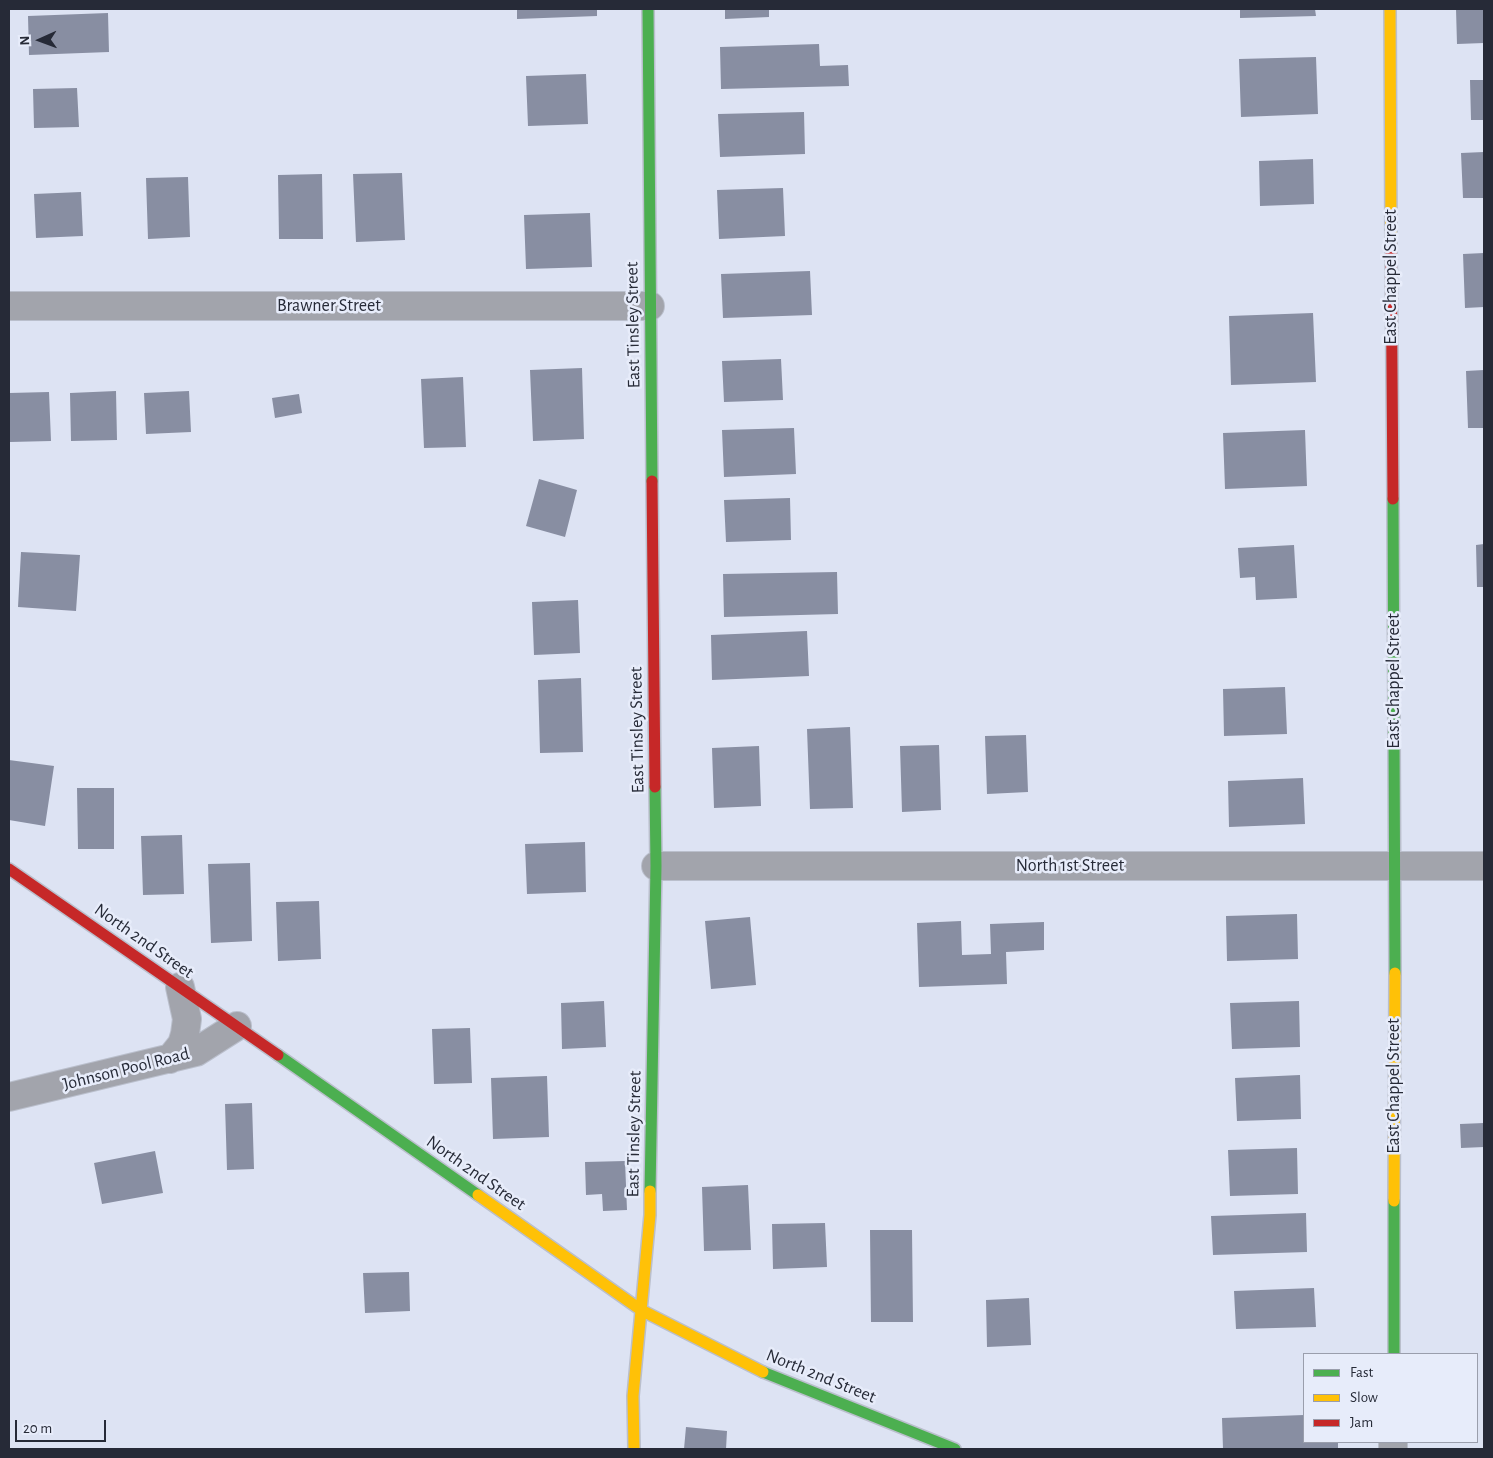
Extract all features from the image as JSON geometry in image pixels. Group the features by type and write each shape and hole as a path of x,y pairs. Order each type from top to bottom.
{"street":[{"name":"East Tinsley Street","path":"634,1449 634,1396 650,1215 656,866 648,9"},
{"name":"East Chappel Street","path":"1390,9 1395,866 1394,1353"},
{"name":"Brawner Street","path":"9,306 650,306"},
{"name":"North 1st Street","path":"656,866 1484,866"},
{"name":"North 2nd Street","path":"9,869 641,1310 760,1371 956,1449"},
{"path":"170,1059 182,1044 185,1034 187,1019 180,987"},
{"name":"Johnson Pool Road","path":"9,1097 196,1052 236,1026"}],"building":[{"path":"517,9 597,9 597,16 517,19"},
{"path":"725,9 769,9 769,17 725,19"},
{"path":"1240,9 1315,9 1316,16 1240,18"},
{"path":"1456,9 1484,9 1484,43 1457,44"},
{"path":"108,13 109,52 29,55 28,16"},
{"path":"819,44 820,66 848,65 849,86 721,89 720,47"},
{"path":"1316,57 1318,114 1241,117 1239,59"},
{"path":"586,74 588,124 528,126 526,76"},
{"path":"1470,80 1484,80 1484,120 1471,120"},
{"path":"77,88 79,127 34,128 33,89"},
{"path":"804,112 805,154 720,157 718,114"},
{"path":"1484,152 1484,198 1463,198 1461,153"},
{"path":"1313,159 1314,204 1260,206 1259,161"},
{"path":"402,173 405,240 356,242 353,174"},
{"path":"322,174 323,239 279,239 278,175"},
{"path":"188,177 190,237 148,239 146,178"},
{"path":"783,188 785,236 719,239 717,190"},
{"path":"81,192 83,236 36,238 34,194"},
{"path":"590,213 592,267 526,269 524,215"},
{"path":"1484,253 1484,307 1465,308 1463,254"},
{"path":"810,271 812,315 723,318 721,274"},
{"path":"1313,313 1316,382 1231,385 1229,316"},
{"path":"781,359 783,400 724,402 722,361"},
{"path":"582,368 584,439 533,441 530,370"},
{"path":"1484,370 1484,428 1468,428 1466,371"},
{"path":"463,377 466,447 424,448 421,379"},
{"path":"116,391 117,440 71,441 70,393"},
{"path":"189,391 191,432 146,434 144,393"},
{"path":"49,392 51,441 10,442 9,393"},
{"path":"299,394 302,413 275,418 272,398"},
{"path":"794,428 796,474 724,477 722,430"},
{"path":"1305,430 1307,486 1225,489 1223,433"},
{"path":"539,479 577,490 565,537 526,526"},
{"path":"790,498 791,540 726,542 724,500"},
{"path":"1484,544 1484,587 1477,587 1476,545"},
{"path":"1294,545 1297,598 1256,600 1255,577 1240,578 1238,548"},
{"path":"21,552 80,555 76,611 18,607"},
{"path":"837,572 838,614 724,617 723,574"},
{"path":"578,600 580,653 534,655 532,602"},
{"path":"807,631 809,676 712,680 711,635"},
{"path":"581,678 583,752 540,753 538,680"},
{"path":"1285,687 1287,734 1224,736 1223,689"},
{"path":"850,727 853,808 810,809 807,729"},
{"path":"1026,735 1028,792 987,794 985,736"},
{"path":"939,745 941,810 902,812 900,746"},
{"path":"759,746 761,806 714,808 712,748"},
{"path":"9,760 54,766 45,826 9,820"},
{"path":"1303,778 1305,824 1229,827 1228,781"},
{"path":"77,788 114,788 114,849 78,849"},
{"path":"182,835 184,894 143,895 141,836"},
{"path":"585,842 586,892 527,894 525,844"},
{"path":"250,863 252,941 211,943 208,864"},
{"path":"319,901 321,959 278,961 276,902"},
{"path":"1297,914 1298,959 1227,961 1226,916"},
{"path":"750,917 756,985 711,989 705,921"},
{"path":"961,921 962,955 991,954 990,924 1044,922 1044,950 1006,952 1007,984 919,987 917,923"},
{"path":"604,1001 606,1047 562,1049 561,1003"},
{"path":"1299,1001 1300,1047 1232,1049 1230,1003"},
{"path":"470,1028 472,1083 434,1084 432,1029"},
{"path":"1300,1075 1301,1119 1237,1121 1235,1078"},
{"path":"547,1076 549,1137 493,1139 491,1078"},
{"path":"252,1103 254,1169 227,1170 225,1104"},
{"path":"1484,1123 1484,1147 1461,1148 1460,1124"},
{"path":"1297,1148 1298,1194 1230,1196 1228,1150"},
{"path":"155,1151 163,1193 102,1204 94,1163"},
{"path":"625,1161 627,1210 603,1211 602,1194 586,1195 585,1162"},
{"path":"748,1185 751,1250 704,1251 702,1187"},
{"path":"1306,1213 1307,1252 1213,1255 1211,1216"},
{"path":"825,1223 827,1267 773,1269 772,1224"},
{"path":"870,1230 912,1230 913,1322 871,1322"},
{"path":"409,1272 410,1311 365,1313 363,1273"},
{"path":"1314,1288 1316,1327 1236,1329 1234,1291"},
{"path":"1029,1298 1031,1345 987,1347 986,1300"},
{"path":"1303,1415 1303,1443 1338,1443 1338,1449 1223,1449 1222,1418"},
{"path":"686,1427 727,1431 726,1449 684,1449"}],"traffic: fast":[{"path":"648,9 652,481"},
{"path":"1393,499 1395,973"},
{"path":"650,1191 656,866 655,787"},
{"path":"278,1055 478,1195"},
{"path":"1394,1201 1394,1353"},
{"path":"763,1372 955,1449"}],"traffic: slow":[{"path":"1390,9 1391,243"},
{"path":"1394,1201 1395,973"},
{"path":"634,1449 633,1396 650,1215 650,1191"},
{"path":"478,1195 641,1310 763,1372"}],"traffic: jam":[{"path":"1391,243 1393,499"},
{"path":"652,481 655,787"},
{"path":"9,869 278,1055"}]}
